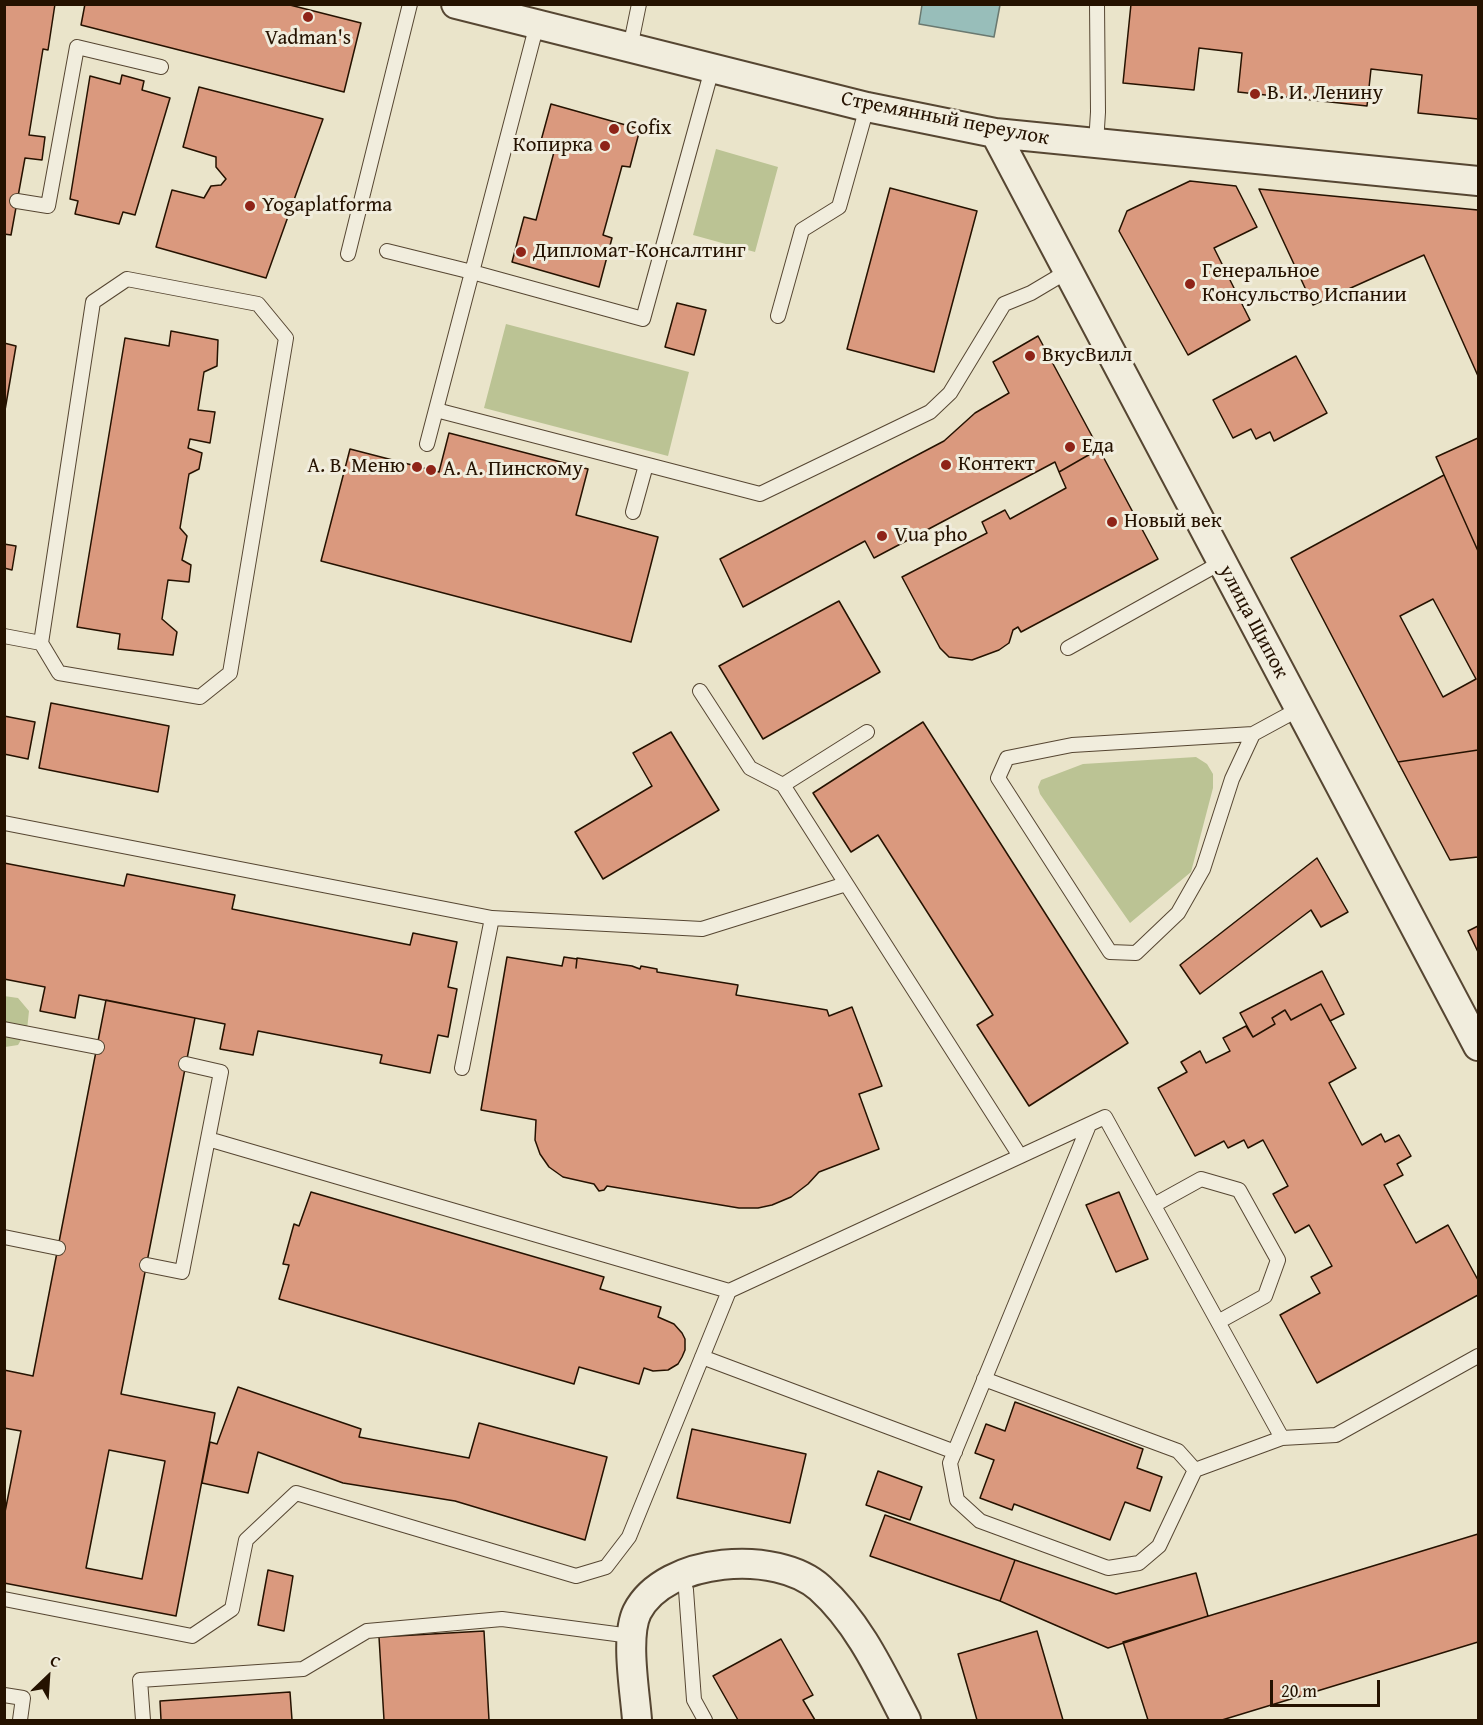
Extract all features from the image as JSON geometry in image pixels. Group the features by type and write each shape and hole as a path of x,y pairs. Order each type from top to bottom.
{"street":[{"name":"Стремянный переулок","path":"456,4 712,69 867,106 995,133 1479,181"},
{"name":"улица Щипок","path":"995,133 1479,1046"},
{"path":"637,1720 631,1636 637,1613 654,1590 680,1574 716,1564 754,1564 793,1572 818,1586 840,1609 868,1648 906,1720"}],"lane":[{"path":"348,254 410,4"},
{"path":"630,48 639,4"},
{"path":"1096,144 1097,4"},
{"path":"427,444 537,24"},
{"path":"17,201 48,206 77,47 162,67"},
{"path":"387,251 472,272 643,320 712,69"},
{"path":"778,316 802,230 839,207 867,106"},
{"path":"436,410 760,494 930,412 950,393 1004,304 1031,293 1068,271"},
{"path":"4,636 40,643 59,673 200,697 230,673 286,338 258,304 126,279 93,302 40,643"},
{"path":"633,512 646,465"},
{"path":"1068,648 1222,562"},
{"path":"700,691 750,768 783,786 1020,1156"},
{"path":"1253,734 1232,779 1203,869 1178,913 1136,953 1110,952 998,778 1007,758 1072,745 1253,734 1299,709"},
{"path":"783,786 867,732"},
{"path":"4,823 492,918 702,929 846,884"},
{"path":"462,1068 492,918"},
{"path":"4,1029 97,1047"},
{"path":"147,1265 182,1272 222,1072 186,1064"},
{"path":"208,1139 729,1291 1106,1117 1282,1438"},
{"path":"1089,1125 950,1463 957,1500 980,1521 1108,1568 1139,1563 1159,1546 1195,1470 1282,1438 1336,1435 1479,1356"},
{"path":"1154,1205 1201,1179 1239,1190 1278,1260 1265,1296 1218,1322"},
{"path":"4,1237 58,1248"},
{"path":"4,1599 192,1636 232,1609 246,1540 296,1493 576,1576 606,1567 629,1537 729,1291"},
{"path":"702,1356 955,1452"},
{"path":"984,1379 1178,1451 1195,1470"},
{"path":"680,1574 686,1590 694,1700 705,1720"},
{"path":"143,1720 141,1680 303,1670 367,1630 502,1619 631,1636"},
{"path":"4,1695 23,1698 20,1720"}],"green space":[{"path":"716,149 778,167 755,252 693,235"},
{"path":"506,324 689,372 668,456 484,408"},
{"path":"1196,757 1207,764 1213,774 1213,788 1191,872 1130,923 1040,794 1038,787 1041,780 1083,764"},
{"path":"4,996 18,998 29,1011 27,1030 18,1045 5,1047"}],"water":[{"path":"922,5 1000,5 994,37 919,24"}],"building":[{"path":"4,4 55,4 48,50 43,49 29,135 45,137 42,160 25,158 11,235 4,234"},
{"path":"85,4 286,4 361,23 344,92 81,25"},
{"path":"1131,4 1478,4 1478,119 1418,113 1422,75 1371,69 1367,106 1238,92 1242,53 1199,48 1194,90 1123,83"},
{"path":"122,75 144,81 142,90 170,98 135,215 123,212 119,224 75,214 78,201 70,199 90,76 120,84"},
{"path":"199,87 323,119 266,278 156,247 172,190 204,198 211,186 221,185 226,179 216,167 216,157 183,147"},
{"path":"551,104 640,129 630,167 622,166 603,235 612,238 599,287 512,262 524,217 536,220 554,152 539,148"},
{"name":"Генеральное Консульство Испании","path":"1190,181 1236,186 1257,227 1214,248 1250,320 1188,355 1119,231 1127,211"},
{"path":"890,188 977,211 934,372 847,349"},
{"path":"1259,189 1478,210 1478,376 1424,255 1313,305"},
{"path":"677,303 706,310 694,355 665,347"},
{"path":"171,331 218,340 217,366 204,372 198,410 215,412 210,443 190,439 188,448 202,453 199,469 189,474 180,528 187,536 182,560 191,565 189,582 168,580 162,619 177,632 173,655 118,649 120,634 77,627 125,338 169,346"},
{"path":"1038,336 1099,449 1059,472 1055,462 874,558 865,541 743,607 720,559 944,441 975,413 1009,393 993,362"},
{"path":"4,343 16,346 4,416"},
{"path":"1296,356 1327,413 1274,441 1270,432 1256,439 1251,429 1233,438 1213,400"},
{"path":"449,433 588,469 576,515 658,537 631,642 321,561 350,449 439,472"},
{"path":"1478,438 1478,551 1436,457"},
{"path":"1099,449 1158,559 1021,632 1018,627 1013,630 1009,643 999,650 972,660 949,657 940,648 902,577 987,533 982,522 1005,510 1010,519 1066,488 1059,472"},
{"path":"1444,475 1478,551 1478,750 1398,762 1291,558","holes":["1433,599 1476,679 1443,697 1400,616"]},
{"path":"4,544 16,546 12,570 4,568"},
{"path":"839,601 880,672 763,739 719,666"},
{"path":"51,703 169,726 158,792 39,768"},
{"path":"4,716 35,722 28,759 4,754"},
{"path":"923,722 1128,1043 1029,1106 977,1025 993,1015 878,835 851,852 813,793"},
{"path":"671,732 719,810 603,879 575,832 652,786 633,753"},
{"path":"1478,750 1478,857 1450,860 1398,762"},
{"path":"1317,858 1348,912 1321,927 1311,910 1200,994 1180,965"},
{"path":"4,863 124,886 127,874 235,895 232,909 410,945 413,933 457,942 448,987 457,989 448,1037 438,1035 430,1073 380,1063 382,1055 258,1031 253,1055 220,1049 225,1024 79,995 75,1018 40,1011 45,987 4,979"},
{"path":"1478,926 1478,952 1468,931"},
{"path":"507,957 562,966 564,957 640,969 641,966 657,969 657,972 738,985 736,995 827,1010 829,1016 852,1007 882,1086 859,1094 879,1149 819,1172 791,1197 758,1208 739,1208 607,1186 604,1190 599,1191 594,1184 563,1177 549,1167 540,1154 535,1140 536,1120 481,1110"},
{"path":"1322,971 1344,1014 1330,1021 1321,1004 1291,1020 1285,1010 1272,1018 1275,1024 1253,1037 1240,1013"},
{"path":"106,1000 195,1018 121,1394 215,1413 176,1616 4,1583 4,1517 21,1431 4,1428 4,1370 33,1376","holes":["109,1450 165,1461 142,1579 86,1568"]},
{"path":"1321,1004 1356,1068 1329,1083 1362,1145 1381,1134 1385,1142 1399,1135 1411,1156 1397,1164 1403,1175 1384,1185 1416,1243 1448,1225 1478,1280 1478,1295 1317,1383 1280,1315 1320,1293 1311,1277 1332,1266 1309,1225 1295,1233 1273,1194 1288,1186 1263,1140 1248,1148 1244,1140 1228,1148 1224,1141 1195,1156 1158,1088 1187,1072 1181,1062 1200,1051 1206,1063 1230,1051 1223,1038 1246,1026 1253,1037 1275,1024 1272,1018 1285,1010 1291,1020"},
{"path":"311,1192 604,1277 600,1289 661,1307 658,1317 674,1324 685,1339 685,1350 682,1357 678,1364 668,1370 653,1371 644,1368 639,1384 579,1367 574,1384 279,1299 289,1265 283,1264 294,1224 299,1226"},
{"path":"1119,1192 1148,1259 1116,1272 1086,1205"},
{"path":"238,1387 361,1429 359,1437 469,1458 479,1423 607,1457 585,1540 455,1501 343,1483 258,1452 248,1493 202,1483 210,1442 217,1444"},
{"path":"1015,1402 1143,1449 1137,1468 1162,1477 1150,1511 1125,1502 1110,1540 1014,1504 1012,1510 980,1498 994,1460 975,1453 986,1424 1005,1431"},
{"path":"692,1429 806,1454 790,1523 677,1498"},
{"path":"878,1471 922,1487 910,1520 866,1505"},
{"path":"885,1515 1015,1560 1000,1601 870,1556"},
{"path":"1478,1534 1478,1642 1222,1720 1148,1720 1123,1642"},
{"path":"1015,1560 1116,1594 1196,1573 1208,1616 1108,1648 1000,1601"},
{"path":"268,1570 293,1576 284,1631 258,1625"},
{"path":"484,1631 489,1720 384,1720 379,1637"},
{"path":"1037,1631 1063,1720 977,1720 958,1654"},
{"path":"781,1639 813,1695 803,1700 815,1720 738,1720 713,1676"},
{"path":"290,1692 292,1720 161,1720 160,1701"}],"place":[{"name":"Vadman's","path":"308,17"},
{"name":"В. И. Ленину","path":"1255,94"},
{"name":"Cofix","path":"614,129"},
{"name":"Копирка","path":"605,146"},
{"name":"Yogaplatforma","path":"250,206"},
{"name":"Дипломат-Консалтинг","path":"521,252"},
{"name":"Генеральное Консульство Испании","path":"1190,284"},
{"name":"ВкусВилл","path":"1030,356"},
{"name":"Еда","path":"1070,447"},
{"name":"Контект","path":"946,465"},
{"name":"А. В. Меню","path":"417,467"},
{"name":"А. А. Пинскому","path":"431,470"},
{"name":"Новый век","path":"1112,522"},
{"name":"Vua pho","path":"882,536"}]}
